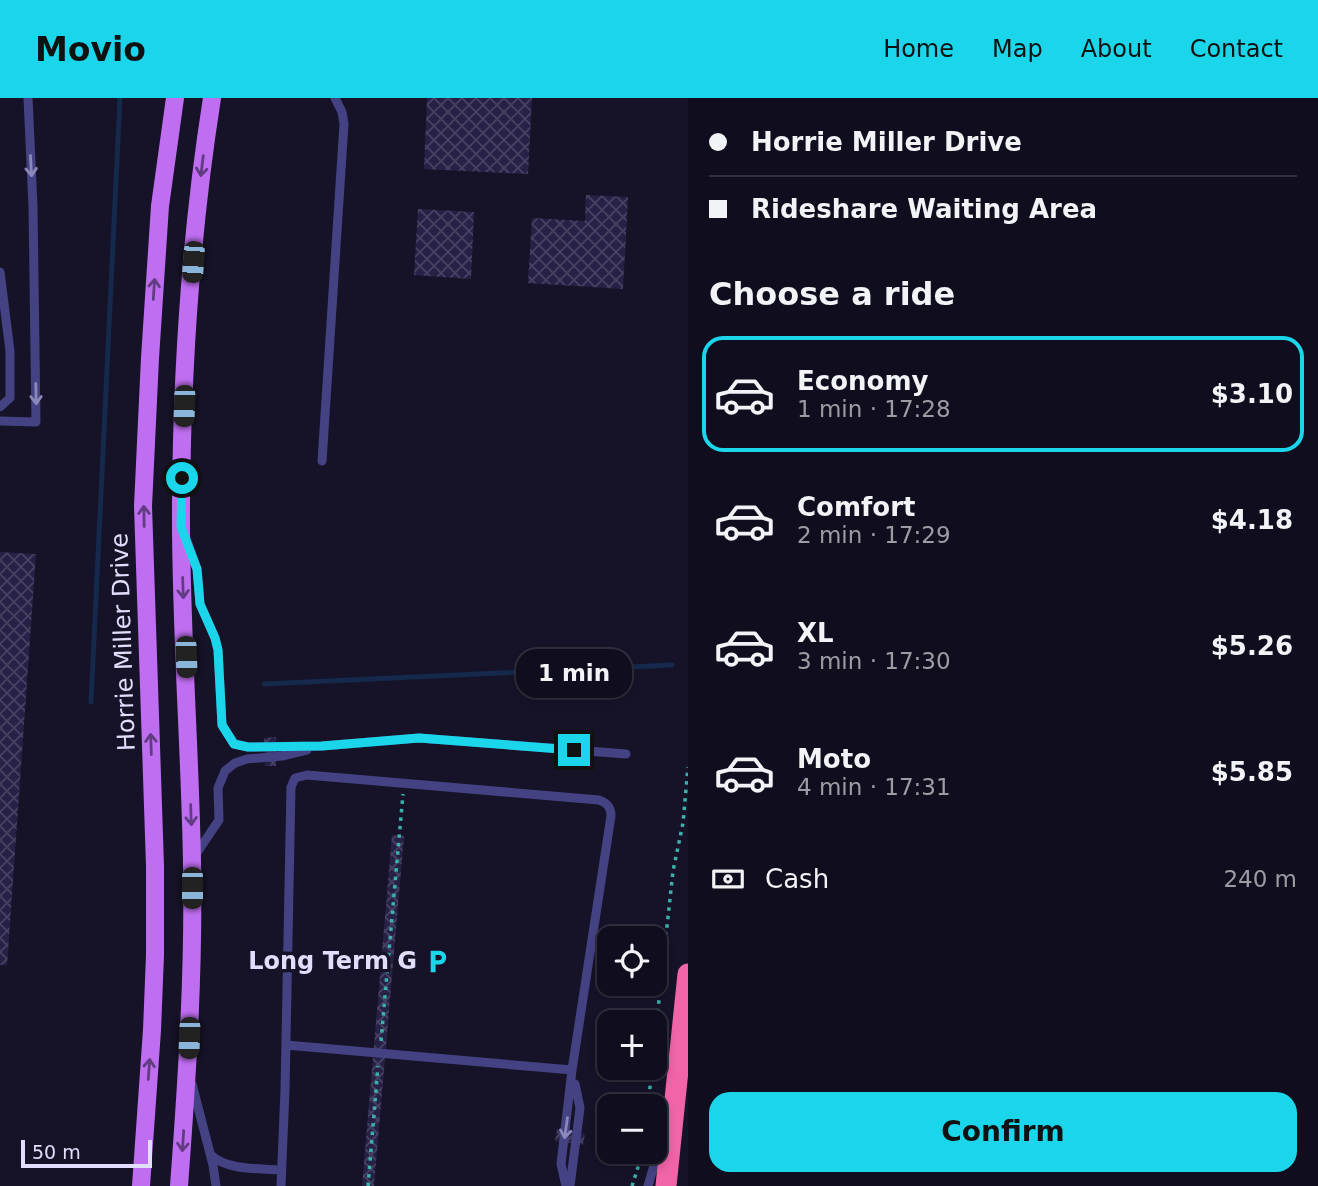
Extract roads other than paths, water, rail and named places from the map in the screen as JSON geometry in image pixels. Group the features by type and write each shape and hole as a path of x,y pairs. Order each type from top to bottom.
{"highway":[{"path":"666,1186 688,974"}],"main road":[{"name":"Horrie Miller Drive","path":"141,1186 155,955 143,506 160,206 175,98"},
{"path":"179,1186 188,1065 192,864 181,527 185,358 196,213 212,98"}],"lane":[{"path":"0,421 36,422 33,206 27,98"},
{"path":"322,461 344,124 335,98"},
{"path":"0,272 10,351 10,398 0,407"},
{"path":"181,527 197,569 200,604 218,650 222,725 239,752 234,763"},
{"path":"234,744 248,747 322,746 419,738 626,754"},
{"path":"192,864 197,849 217,826 220,813 218,788 225,771 234,763 247,758 282,757 322,746"},
{"path":"281,1186 292,781 300,775 307,775 599,800 610,807 611,816 561,1164 568,1186"},
{"path":"286,1045 572,1073"},
{"path":"188,1065 211,1155 216,1186"},
{"path":"648,1186 677,1072"},
{"path":"211,1155 218,1162 228,1165 281,1170"}],"waterway":[{"path":"91,702 120,98"},
{"path":"264,684 672,665"}],"place":[{"name":"Long Term G","path":"437,961"}]}
